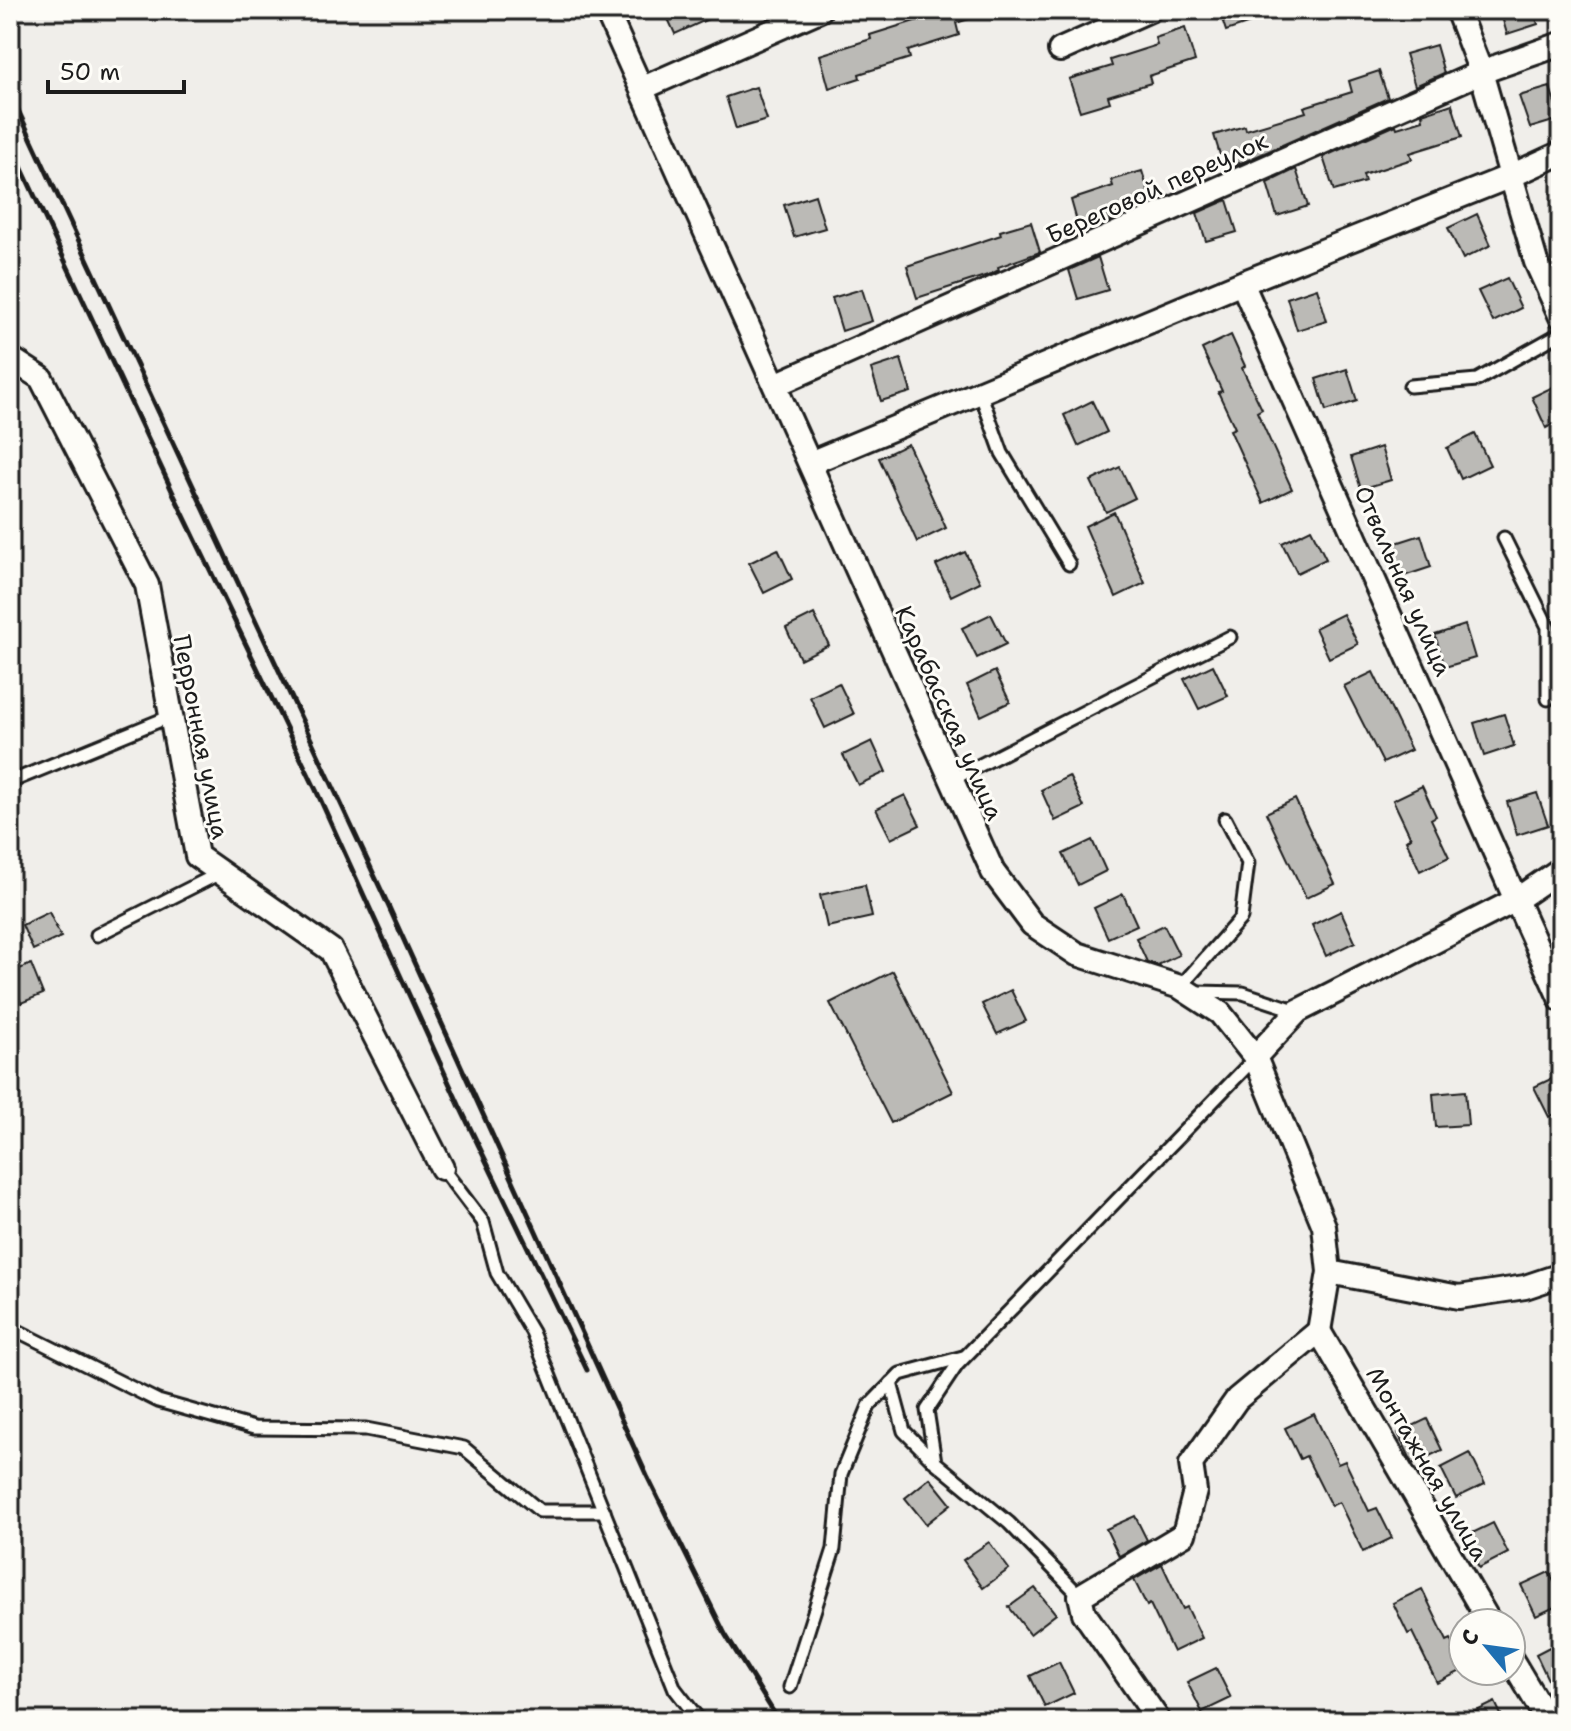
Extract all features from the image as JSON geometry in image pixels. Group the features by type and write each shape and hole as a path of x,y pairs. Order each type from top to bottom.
{"street":[{"name":"Карабасская улица","path":"606,10 993,872 1032,924 1077,954 1184,990 1220,1013 1255,1057 1324,1226 1329,1272 1319,1331"},
{"path":"643,88 820,10"},
{"path":"1060,50 1150,10"},
{"path":"1457,10 1481,72 1536,262 1561,317"},
{"name":"Береговой переулок","path":"775,385 1481,72 1561,44"},
{"path":"810,463 1561,153"},
{"name":"Отвальная улица","path":"1242,283 1561,1000"},
{"name":"Перронная улица","path":"12,367 41,378 147,585 197,856 331,950 442,1168"},
{"path":"1255,1057 1298,1011 1516,900 1561,869"},
{"path":"1329,1272 1459,1297 1525,1287 1561,1275"},
{"path":"1159,1721 1084,1613 1080,1596 1184,1534 1195,1491 1191,1464 1237,1399 1319,1331"},
{"name":"Монтажная улица","path":"1319,1331 1481,1607"},
{"path":"1527,1686 1548,1721"}],"lane":[{"path":"1410,386 1477,380 1561,333"},
{"path":"980,392 1002,453 1069,564"},
{"path":"1504,538 1548,627 1548,699"},
{"path":"1548,627 1561,622"},
{"path":"951,780 1230,637"},
{"path":"10,782 171,716"},
{"path":"1184,990 1241,918 1248,863 1225,819"},
{"path":"97,935 221,873"},
{"path":"1184,990 1243,993 1298,1011"},
{"path":"935,1462 927,1410 966,1356 1255,1057"},
{"path":"442,1168 483,1222 497,1273 532,1332 675,1689 700,1721"},
{"path":"10,1327 158,1401 254,1428 366,1429 464,1448 540,1511 604,1511"},
{"path":"790,1687 834,1549 841,1474 869,1406 900,1374 966,1356"},
{"path":"891,1383 904,1431 935,1462 1009,1523 1080,1596"}],"building":[{"path":"664,10 728,10 675,34"},
{"path":"918,10 987,10 988,13 956,23 959,35 908,51 910,58 859,74 860,78 829,88 820,55 921,19"},
{"path":"1219,10 1253,10 1256,21 1226,31"},
{"path":"1500,10 1533,10 1538,24 1507,34"},
{"path":"1185,28 1195,61 1149,76 1151,83 1108,96 1110,102 1080,111 1069,79 1112,66 1110,60 1157,45 1155,38"},
{"path":"1436,45 1444,73 1415,86 1405,54"},
{"path":"1379,71 1388,98 1224,168 1214,135 1245,126 1246,130 1306,112 1304,107 1352,92 1349,81"},
{"path":"756,87 767,120 736,129 726,97"},
{"path":"1550,87 1560,119 1530,128 1519,96"},
{"path":"1452,104 1462,137 1410,153 1412,159 1363,175 1365,182 1334,191 1323,157 1396,125 1397,128 1423,120 1422,114"},
{"path":"1296,169 1308,206 1277,216 1267,183"},
{"path":"1142,171 1152,203 1109,216 1111,221 1080,232 1071,200 1113,186 1111,180"},
{"path":"815,195 825,228 794,237 784,205"},
{"path":"1227,200 1237,232 1206,241 1197,213"},
{"path":"1477,214 1491,245 1463,259 1448,228"},
{"path":"1031,222 1040,252 998,267 999,270 991,274 917,298 907,266"},
{"path":"1098,257 1108,290 1078,299 1069,270"},
{"path":"1507,278 1521,308 1493,322 1478,291"},
{"path":"1317,288 1327,321 1297,330 1287,298"},
{"path":"862,289 872,321 842,331 832,298"},
{"path":"1231,335 1245,366 1242,368 1262,409 1257,412 1292,489 1263,503 1230,430 1235,428 1202,349"},
{"path":"901,359 911,392 881,401 871,369"},
{"path":"1347,369 1357,401 1326,411 1316,379"},
{"path":"1561,383 1561,420 1546,428 1532,397"},
{"path":"1092,401 1107,432 1078,446 1064,415"},
{"path":"1475,434 1490,465 1461,479 1447,448"},
{"path":"908,444 946,528 917,542 879,458"},
{"path":"1381,447 1391,480 1361,489 1351,457"},
{"path":"1120,467 1135,498 1106,512 1091,481"},
{"path":"1114,512 1145,583 1116,597 1085,526"},
{"path":"1311,529 1326,559 1297,573 1282,543"},
{"path":"1421,535 1431,567 1401,577 1390,545"},
{"path":"778,549 792,579 764,593 749,563"},
{"path":"965,552 980,582 951,596 936,565"},
{"path":"814,614 829,645 800,659 786,628"},
{"path":"991,614 1006,644 977,658 962,628"},
{"path":"1343,614 1358,644 1329,658 1315,628"},
{"path":"1465,625 1475,658 1445,667 1435,635"},
{"path":"1213,665 1228,696 1199,709 1184,679"},
{"path":"995,671 1010,702 981,716 967,685"},
{"path":"1373,672 1411,750 1383,763 1344,686"},
{"path":"839,683 854,714 825,728 810,697"},
{"path":"1504,714 1514,746 1484,756 1474,723"},
{"path":"872,741 886,772 858,785 843,755"},
{"path":"1069,776 1084,807 1055,821 1041,790"},
{"path":"1422,786 1436,816 1431,819 1449,857 1420,871 1406,840 1411,838 1393,800"},
{"path":"1537,793 1548,825 1517,835 1507,802"},
{"path":"905,795 920,825 891,839 876,809"},
{"path":"1295,799 1335,884 1306,898 1266,813"},
{"path":"1092,840 1106,871 1078,885 1063,854"},
{"path":"865,885 872,917 827,927 820,895"},
{"path":"1123,894 1137,925 1108,938 1094,908"},
{"path":"1341,911 1355,942 1326,956 1312,925"},
{"path":"49,912 61,937 33,950 22,925"},
{"path":"1164,925 1179,955 1158,965 1147,962 1136,938"},
{"path":"31,964 43,994 21,1003 10,973"},
{"path":"893,971 953,1092 891,1123 830,1003"},
{"path":"1011,990 1026,1021 997,1034 982,1004"},
{"path":"1561,1074 1561,1111 1549,1117 1534,1087"},
{"path":"1465,1091 1468,1125 1436,1127 1433,1094"},
{"path":"1314,1414 1338,1464 1345,1461 1369,1511 1377,1508 1392,1538 1363,1552 1339,1502 1331,1506 1306,1456 1300,1459 1285,1428"},
{"path":"1427,1419 1442,1450 1413,1464 1398,1433"},
{"path":"1470,1453 1485,1484 1456,1498 1441,1468"},
{"path":"930,1478 951,1504 926,1524 905,1498"},
{"path":"1135,1516 1147,1540 1119,1556 1106,1529"},
{"path":"1493,1523 1508,1553 1479,1568 1464,1537"},
{"path":"989,1542 1009,1569 983,1588 963,1560"},
{"path":"1162,1564 1183,1609 1187,1607 1202,1638 1173,1652 1150,1604 1147,1606 1134,1580"},
{"path":"1549,1572 1561,1595 1561,1604 1536,1616 1521,1585"},
{"path":"1035,1588 1056,1614 1030,1634 1009,1607"},
{"path":"1422,1589 1447,1641 1447,1678 1437,1683 1412,1632 1408,1634 1393,1603"},
{"path":"1561,1641 1561,1679 1550,1684 1536,1654"},
{"path":"1059,1662 1074,1693 1045,1707 1030,1676"},
{"path":"1216,1668 1231,1698 1202,1712 1187,1682"},
{"path":"1495,1702 1504,1721 1456,1721"}],"railway":[{"path":"10,93 383,894 647,1476 725,1634 779,1721"},
{"path":"10,143 316,790 460,1107 587,1370"}]}
